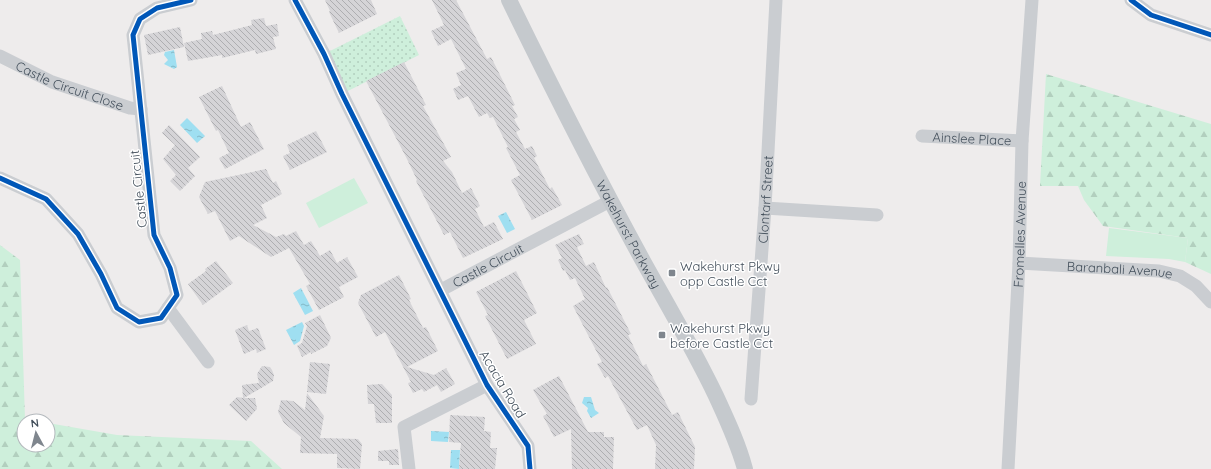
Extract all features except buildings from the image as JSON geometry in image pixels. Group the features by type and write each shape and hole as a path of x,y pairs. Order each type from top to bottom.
{"main road":[{"name":"Wakehurst Parkway","path":"509,0 610,201 704,372 731,428 745,469"}],"street":[{"name":"Castle Circuit","path":"0,178 46,199 78,234 101,274 117,308 139,322 161,318 177,295 170,268 154,235 133,35 140,19 157,8 191,0"},
{"name":"Castle Circuit","path":"295,0 324,54 342,94 440,290 610,201"},
{"name":"Clontarf Street","path":"751,399 765,208 776,0"},
{"name":"Fromelles Avenue","path":"1008,469 1019,263 1022,141 1032,0"},
{"path":"1133,1 1151,15 1211,35"},
{"name":"Castle Circuit Close","path":"0,56 52,82 130,108 141,109"},
{"name":"Ainslee Place","path":"922,136 1022,141"},
{"path":"765,208 877,215"},
{"name":"Baranbali Avenue","path":"1019,263 1159,271 1180,276 1196,286 1211,302"},
{"name":"Acacia Road","path":"440,290 487,385 528,446 530,469"},
{"path":"168,308 208,362"},
{"path":"409,469 404,427 487,385"}],"green space":[{"path":"400,16 419,55 342,94 324,54"},
{"path":"1046,74 1211,124 1211,274 1185,262 1188,238 1103,226 1084,200 1078,186 1040,186"},
{"path":"354,178 368,203 319,228 306,203"},
{"path":"1109,228 1188,238 1185,262 1169,259 1106,256"},
{"path":"0,245 20,260 25,413 16,413 16,453 56,453 56,424 117,435 251,441 282,469 0,469"}],"water":[{"path":"174,50 177,67 174,69 164,64 168,60 164,55 165,52"},
{"path":"187,118 205,136 197,143 180,125"},
{"path":"506,212 515,229 507,233 498,216"},
{"path":"301,288 313,311 305,315 293,293"},
{"path":"302,322 304,326 300,341 294,345 286,330"},
{"path":"584,397 591,397 595,410 599,413 591,418 587,411 588,408 582,403"},
{"path":"431,431 449,432 448,442 431,441"},
{"path":"451,450 460,450 459,469 450,468"}],"cycle path":[{"path":"0,178 46,199 78,234 101,274 117,308 139,322 161,318 177,295 170,268 154,235 133,35 140,19 157,8 191,0"},
{"path":"295,0 324,54 342,94 487,385 528,446 530,469"},
{"path":"1131,0 1151,15 1211,35"}],"place":[{"name":"Wakehurst Pkwy opp Castle Cct","path":"672,273"},
{"name":"Wakehurst Pkwy before Castle Cct","path":"662,335"}]}
